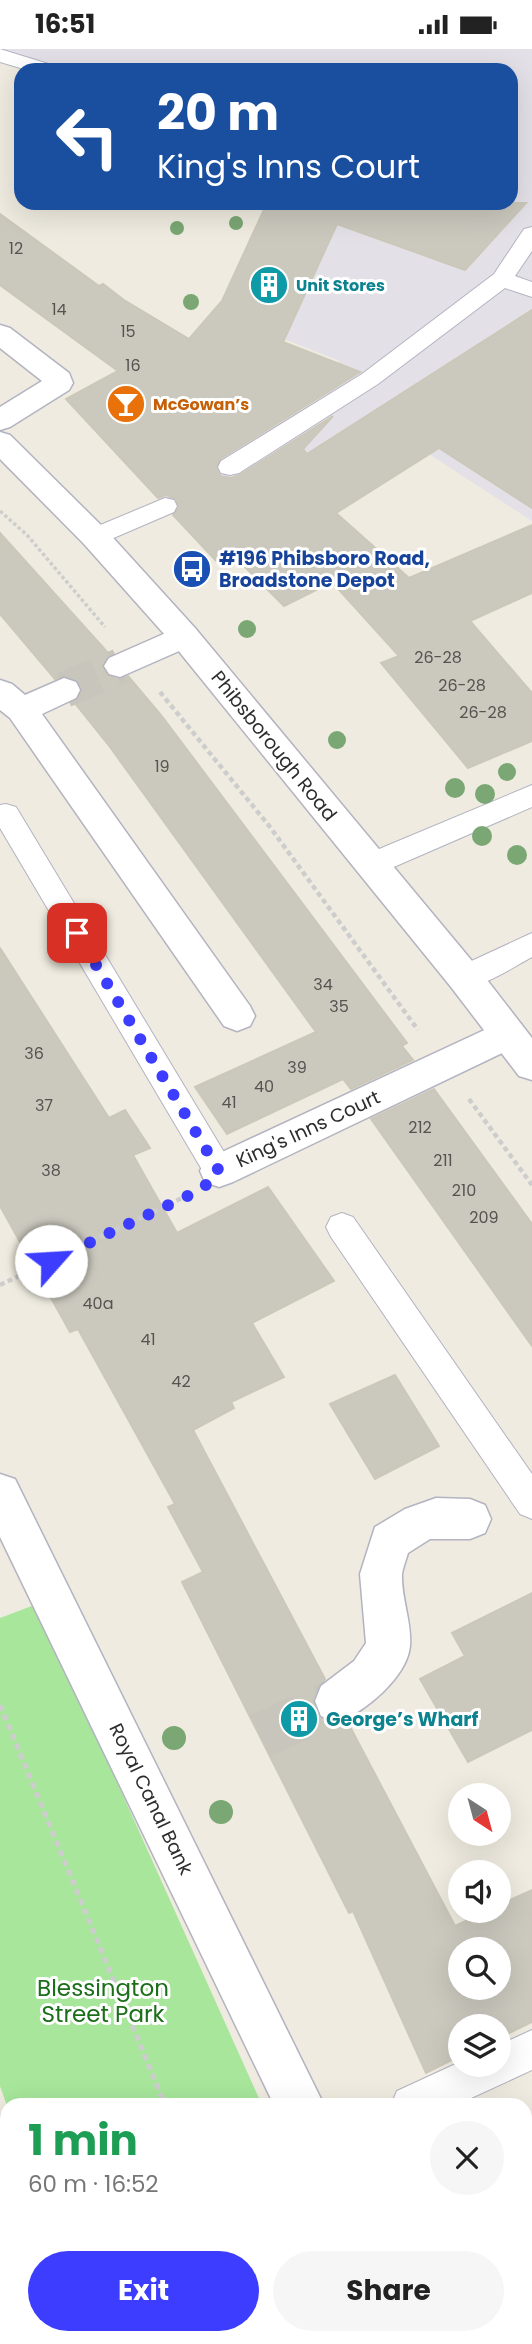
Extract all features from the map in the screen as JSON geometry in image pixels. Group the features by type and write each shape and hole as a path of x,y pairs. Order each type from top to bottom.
{"street":[{"path":"0,334 59,380 59,383 0,420"},
{"name":"Phibsborough Road","path":"0,442 95,537 184,636 464,977 532,1065"},
{"path":"126,663 184,636"},
{"path":"64,690 11,701 237,1016"},
{"name":"King's Inns Court","path":"219,1171 508,1034"},
{"name":"Royal Canal Bank","path":"0,1493 14,1556 296,2098"},
{"path":"337,1701 370,1676 388,1647 381,1574 390,1541 423,1520 440,1516 470,1519"}],"lane":[{"path":"0,55 26,63"},
{"path":"230,467 370,379 502,279 532,235"},
{"path":"502,279 532,290"},
{"path":"95,537 165,506"},
{"path":"370,865 532,795"},
{"name":"King's Inns Court","path":"6,814 219,1171"},
{"path":"464,977 532,944"},
{"path":"342,1227 532,1503"},
{"path":"426,2098 532,2050"}],"path":[{"path":"0,511 27,535 126,663 270,827 532,1185"},
{"path":"0,1285 202,1189 219,1171"},
{"path":"0,1705 162,2098"}],"shaded area":[{"path":"0,49 532,49 532,521 415,445 219,564 135,472 199,440 340,361 218,313 268,210 518,210 518,63 36,63 0,52"}],"green space":[{"name":"Blessington Street Park","path":"37,1604 259,2098 4,2098 0,2086 0,1618"}],"building":[{"path":"518,203 526,203 465,270 337,224 283,342 360,372 220,459 216,468 220,476 231,478 240,475 333,416 303,449 307,454 532,310 532,508 439,448 336,513 409,578 532,525 532,593 470,621 532,693 532,741 468,768 381,663 399,656 332,582 284,606 233,555 219,564 173,515 179,507 176,499 166,495 158,498 66,399 118,371 0,285 0,214 99,286 103,284 124,300 189,339 222,301 264,210 518,210"},
{"path":"0,533 110,655 102,665 107,675 119,680 128,676 161,715 407,1043 402,1046 413,1060 351,1089 343,1079 227,1134 195,1087 316,1032 110,747 74,702 82,691 78,681 65,676 55,679 0,614"},
{"path":"0,948 109,1118 125,1110 150,1148 133,1155 177,1233 268,1187 334,1281 252,1323 284,1377 231,1402 234,1408 193,1430 325,1679 319,1685 313,1700 319,1717 336,1725 347,1721 448,1913 448,1923 453,1923 455,1926 461,1923 511,1923 511,1900 532,1890 532,2022 511,2032 511,2014 448,2014 448,2062 426,2073 353,1911 349,1913 182,1582 203,1572 168,1507 175,1504 78,1329 70,1332 0,1206"},
{"path":"434,1089 532,1224 532,1346 371,1119"},
{"path":"395,1375 439,1446 375,1479 330,1404"},
{"path":"532,1593 532,1730 468,1762 420,1679 465,1656 452,1633"}],"tunnel":[{"path":"64,690 120,666"},
{"path":"260,1736 337,1701"}],"place":[{"name":"Unit Stores","path":"269,285"},
{"name":"McGowan’s","path":"126,404"},
{"name":"#196 Phibsboro Road, Broadstone Depot","path":"192,569"},
{"name":"George’s Wharf","path":"299,1719"}],"route":[{"path":"51,1261 202,1189 219,1171 77,933"}]}
